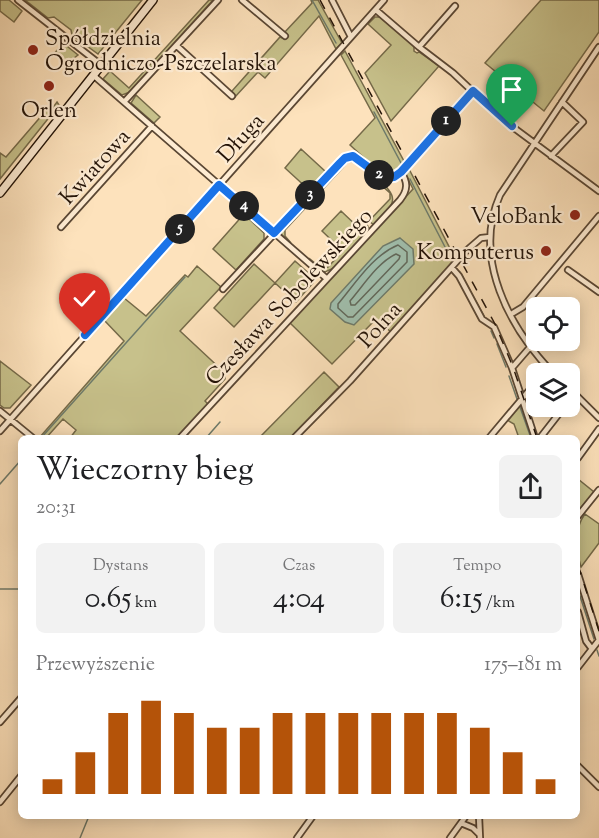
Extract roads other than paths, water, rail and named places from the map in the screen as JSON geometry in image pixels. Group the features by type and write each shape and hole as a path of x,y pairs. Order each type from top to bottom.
{"street":[{"path":"18,0 101,65"},
{"path":"0,193 153,0"},
{"path":"124,102 218,0"},
{"path":"242,0 285,36"},
{"path":"332,0 351,37"},
{"name":"Długa","path":"0,431 384,0"},
{"path":"419,47 455,6"},
{"path":"376,10 441,63 502,119 599,190"},
{"path":"177,46 232,96"},
{"path":"526,337 493,272 490,237 493,210 500,195 599,47"},
{"path":"93,75 326,278"},
{"path":"223,289 340,163 349,156 353,156 383,178 394,177 473,91"},
{"path":"551,156 583,122 562,102"},
{"name":"Kwiatowa","path":"61,227 152,126"},
{"name":"Czesława Sobolewskiego","path":"183,435 405,193 407,183 401,172"},
{"path":"512,313 523,307 599,216"},
{"name":"Polna","path":"297,435 350,381 477,241 490,237"},
{"path":"452,268 459,276 482,319 494,327 512,368 534,435"},
{"path":"568,270 599,292"},
{"path":"512,368 527,351"},
{"path":"535,351 545,363"},
{"path":"492,435 526,394"},
{"path":"580,399 599,418"},
{"path":"0,411 30,435"},
{"path":"542,435 556,417"},
{"path":"580,455 599,429"},
{"path":"580,514 599,490"},
{"path":"580,580 599,640 580,664"},
{"path":"580,619 586,641 592,649"},
{"path":"0,722 18,701"},
{"path":"580,768 599,787"},
{"path":"0,802 18,780"},
{"path":"297,838 311,819"},
{"path":"450,838 463,819"},
{"path":"479,819 479,836"},
{"path":"461,823 473,828 479,836"}],"water":[{"path":"400,238 413,249 414,264 354,325 345,322 330,309 331,303 383,246"}],"waterway":[{"path":"312,0 336,43"},
{"path":"374,112 401,163"},
{"path":"410,179 445,247"},
{"path":"460,272 484,316"},
{"path":"44,435 185,277"},
{"path":"491,331 494,338"},
{"path":"497,344 506,367"},
{"path":"509,376 517,399"},
{"path":"520,407 530,435"},
{"path":"209,435 220,422"},
{"path":"0,484 18,463"},
{"path":"0,589 18,589"},
{"path":"580,596 594,639"},
{"path":"597,650 599,656"},
{"path":"80,838 88,819"}],"railway":[{"path":"320,0 495,324 513,367 536,435"},
{"path":"580,571 599,631"}],"place":[{"name":"Spółdzielnia Ogrodniczo-Pszczelarska","path":"33,50"},
{"name":"Orlen","path":"49,86"},
{"name":"VeloBank","path":"575,215"},
{"name":"Komputerus","path":"546,251"}]}
